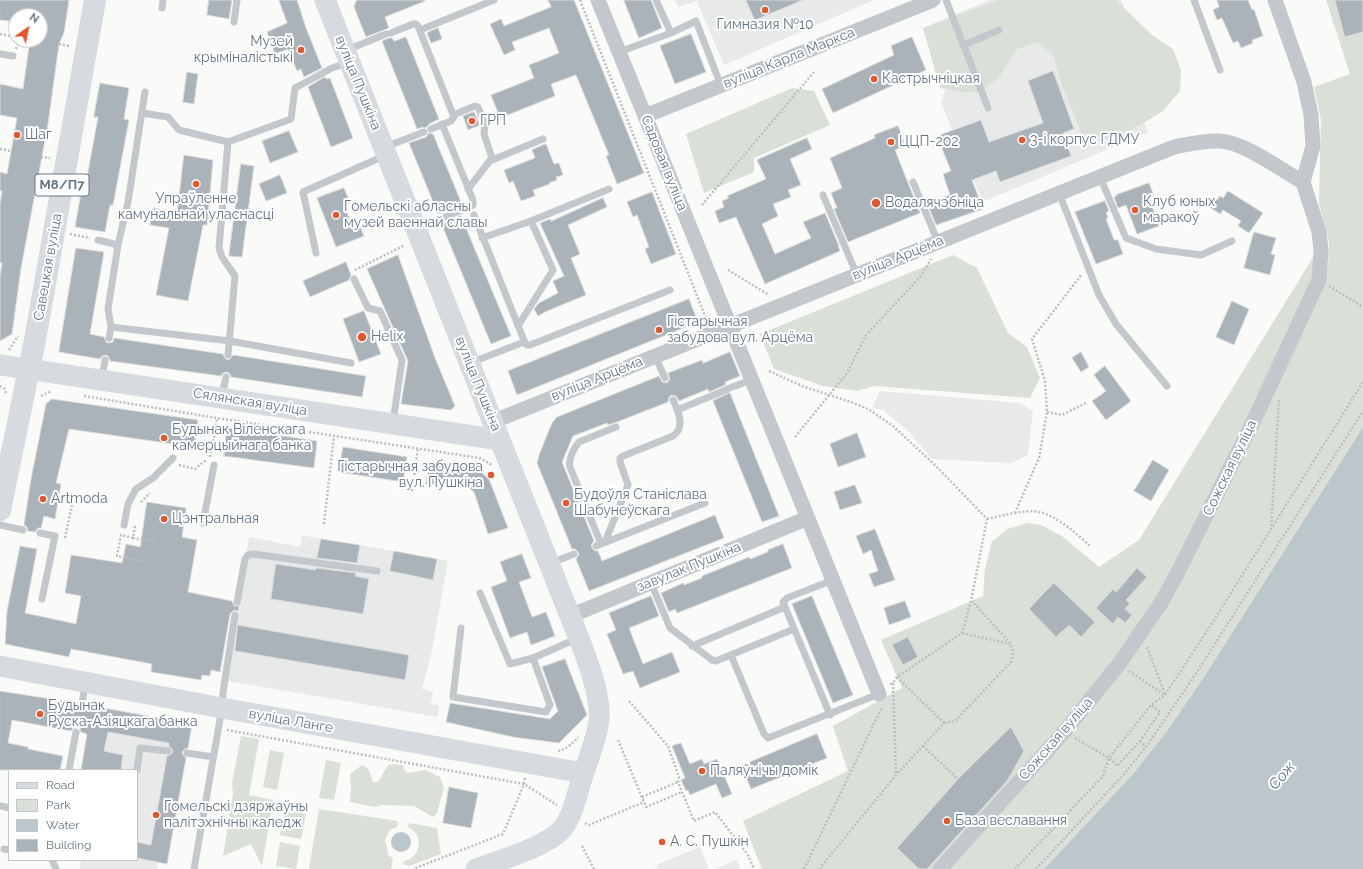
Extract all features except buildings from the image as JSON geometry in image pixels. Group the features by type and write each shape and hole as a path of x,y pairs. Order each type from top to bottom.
{"main road":[{"name":"Савецкая вуліца","path":"0,510 35,340 95,0"}],"street":[{"name":"Садовая вуліца","path":"598,0 730,326"},
{"name":"вуліца Карла Маркса","path":"645,116 933,0"},
{"path":"1275,0 1304,82 1311,115 1313,146 1303,182"},
{"name":"вуліца Пушкіна","path":"329,3 347,56 385,151 410,237 469,363 570,616 593,681 599,708 598,722 570,814 567,821 558,833 545,843 476,869"},
{"name":"вуліца Арцёма","path":"496,431 655,356 1174,147 1198,142 1221,140 1244,147 1303,182"},
{"name":"Сожская вуліца","path":"940,869 1064,732 1119,664 1161,603 1178,572 1254,420 1318,280 1321,250 1319,232 1303,182"},
{"path":"730,326 833,580 882,695"},
{"name":"Сялянская вуліца","path":"0,364 28,369 103,370 222,398 392,424 496,431"},
{"name":"завулак Пушкіна","path":"570,616 808,518"},
{"name":"вуліца Ланге","path":"0,666 222,708 583,773"}],"lane":[{"path":"162,8 163,0"},
{"path":"234,22 237,0"},
{"path":"420,30 494,0"},
{"path":"656,0 671,33"},
{"path":"946,0 988,108"},
{"path":"1194,0 1220,70"},
{"path":"619,52 671,33 696,21 721,86"},
{"path":"142,112 168,117 179,130 228,142 290,119 295,88 332,68 347,56 388,34 416,24 420,30 453,115 453,120 427,130 385,151 364,164 303,192 316,253"},
{"path":"964,45 999,30"},
{"path":"0,54 13,56"},
{"path":"109,338 111,326 108,309 118,245 128,202 146,92"},
{"path":"453,115 475,106 478,107 486,126 484,134 492,154 492,160"},
{"path":"410,237 472,206 473,203 442,124"},
{"path":"468,189 492,160 543,139"},
{"path":"228,142 219,248 222,257 235,276 228,355"},
{"path":"1100,177 1126,238 1156,249 1201,255 1232,241"},
{"path":"913,182 938,242"},
{"path":"482,238 531,221 609,189"},
{"path":"1059,193 1099,295 1116,324 1167,386"},
{"path":"823,195 857,275"},
{"path":"474,215 524,342 527,345 670,290"},
{"path":"518,326 553,270 531,221"},
{"path":"98,240 118,245"},
{"path":"354,279 368,308 380,311 402,360 392,424"},
{"path":"111,326 230,341 351,363"},
{"path":"469,363 524,342"},
{"path":"655,356 665,378"},
{"path":"222,398 226,377"},
{"path":"677,410 751,380"},
{"path":"601,544 628,486 620,458 675,434 679,430 680,420 673,400"},
{"path":"601,544 569,461 575,447 579,442 616,427"},
{"path":"124,525 128,504 136,489 175,461"},
{"path":"203,523 214,465"},
{"path":"601,544 704,503"},
{"path":"0,525 23,530"},
{"path":"40,533 55,536 42,599"},
{"path":"237,602 245,559 248,555 253,554 377,571"},
{"path":"549,564 574,554"},
{"path":"830,715 783,602 787,598 833,580"},
{"path":"651,583 670,628 692,646 714,661 794,629"},
{"path":"480,593 510,664 533,658 578,638"},
{"path":"692,646 785,607"},
{"path":"194,869 222,708 222,692 235,615"},
{"path":"461,628 453,697 546,712 550,705 533,658"},
{"path":"731,655 767,738 882,695"},
{"path":"82,704 86,682"},
{"path":"68,769 76,732"},
{"path":"137,769 140,748 168,750"},
{"path":"187,753 213,757"}],"path":[{"path":"580,0 707,321"},
{"path":"59,44 70,46"},
{"path":"702,205 814,72"},
{"path":"0,149 11,151"},
{"path":"41,158 50,158"},
{"path":"70,234 98,240"},
{"path":"350,272 410,237"},
{"path":"795,437 847,373 866,335 921,276 933,256"},
{"path":"1015,513 1039,458 1047,412 1045,381 1032,339 1088,267"},
{"path":"728,270 769,295"},
{"path":"1318,280 1363,307"},
{"path":"769,371 802,386 868,409 892,426 936,466 987,518"},
{"path":"1015,869 1103,776 1109,758 1150,705 1165,695 1216,618 1363,382"},
{"path":"42,396 50,390 58,392"},
{"path":"81,395 217,418 480,458 494,466"},
{"path":"1271,530 1279,397"},
{"path":"1047,412 1062,414 1086,403"},
{"path":"1036,869 1124,774 1146,747 1195,675 1363,411"},
{"path":"175,461 195,469 210,457 217,418"},
{"path":"324,524 334,436"},
{"path":"412,491 418,448"},
{"path":"138,506 151,492"},
{"path":"55,536 66,538 72,505"},
{"path":"987,518 1015,513 1039,512 1057,520 1076,533 1090,546"},
{"path":"804,869 882,695 897,677 962,633 971,601 987,518"},
{"path":"133,538 135,522"},
{"path":"145,562 117,556 121,535 157,542"},
{"path":"818,869 896,775 944,723 954,721 1011,662 1013,654 1011,644 971,601"},
{"path":"1141,632 1165,695"},
{"path":"962,633 1011,644"},
{"path":"1119,664 1165,695"},
{"path":"897,677 944,723"},
{"path":"882,695 893,683"},
{"path":"893,683 896,775"},
{"path":"629,701 668,746 679,777 678,782 694,821 715,812 748,855 754,869"},
{"path":"1064,732 1109,758 1117,766 1140,741 1160,712 1150,705"},
{"path":"226,730 524,784 563,809"},
{"path":"554,751 561,751 576,739 580,733"},
{"path":"618,740 646,807 682,792"},
{"path":"1140,741 1146,747"},
{"path":"923,746 958,779"},
{"path":"413,869 504,834 524,784 527,772"},
{"path":"642,797 678,782"},
{"path":"589,825 644,802"},
{"path":"582,846 594,869"}],"shaded area":[{"path":"675,0 874,0 724,65 697,1 678,7"},
{"path":"989,0 1121,0 1135,36 1114,47 1148,132 983,202 941,103 945,91 923,28"},
{"path":"880,391 1020,403 1033,411 1028,455 1011,463 932,459 906,429 883,410 872,408"},
{"path":"302,535 321,539 319,552 358,558 360,545 448,561 431,655 422,689 433,692 431,704 439,705 438,717 228,681 249,537 300,547"},
{"name":"Гомельскі дзяржаўны палітэхнічны каледж","path":"92,706 192,724 167,864 158,862 157,869 80,869 81,861 138,861 138,769 81,769"},
{"path":"700,847 709,869 655,869 658,864"},
{"path":"737,860 741,869 714,869"}],"green space":[{"path":"998,0 1116,0 1152,35 1173,49 1181,70 1180,91 1163,111 1142,124 1118,135 1093,143 1083,137 1059,77 1054,56 1038,42 1017,49 999,77 982,91 966,93 940,88 923,28"},
{"path":"1326,0 1363,0 1363,427 1204,677 1167,731 1132,775 1044,869 762,869 743,821 848,771 833,726 902,688 881,640 983,596 985,569 992,542 1007,529 1027,523 1041,525 1062,536 1099,567 1139,540 1312,259 1328,268 1329,242 1319,204 1321,120 1314,87 1350,74"},
{"path":"792,88 814,91 830,125 754,158 754,172 704,193 686,134"},
{"path":"953,255 977,268 1008,333 1027,347 1040,378 1030,398 874,386 857,391 823,386 774,369 760,334"},
{"path":"241,736 259,739 249,795 273,800 262,866 251,844 223,856 233,794 232,783"},
{"path":"270,750 284,753 277,790 263,787"},
{"path":"326,760 341,763 334,800 319,798"},
{"path":"362,765 369,770 373,782 378,782 388,765 403,765 405,771 408,773 425,770 440,777 444,788 437,813 433,817 414,806 382,805 375,807 350,802 350,774"},
{"path":"319,809 398,821 397,827 390,830 385,839 388,855 393,858 391,869 309,869"},
{"path":"285,810 306,814 301,839 280,835"},
{"path":"409,823 437,828 441,854 409,866 403,864 404,861 414,856 419,846 417,835 408,827"},
{"path":"280,842 300,846 296,869 276,866"}],"water":[{"name":"Сож","path":"1363,427 1363,869 1044,869 1132,775 1167,731 1204,677"},
{"path":"397,832 405,832 411,838 411,846 405,852 397,852 391,846 391,838"}],"place":[{"name":"Гимназия №10","path":"765,10"},
{"name":"Музей крыміналістыкі","path":"301,50"},
{"name":"Кастрычніцкая","path":"874,79"},
{"name":"ГРП","path":"472,121"},
{"name":"Шаг","path":"17,135"},
{"name":"3-і корпус ГДМУ","path":"1022,140"},
{"name":"ЦЦП-202","path":"891,142"},
{"name":"Упраўленне камунальнай уласнасці","path":"196,184"},
{"name":"Водалячэбніца","path":"876,203"},
{"name":"Клуб юных маракоў","path":"1135,210"},
{"name":"Гомельскі абласны музей ваеннай славы","path":"336,215"},
{"name":"Гістарычная забудова вул. Арцёма","path":"659,330"},
{"name":"Helix","path":"362,337"},
{"name":"Будынак Віленскага камерцыйнага банка","path":"164,438"},
{"name":"Гістарычная забудова вул. Пушкіна","path":"491,475"},
{"name":"Artmoda","path":"43,499"},
{"name":"Будоўля Станіслава Шабунеўскага","path":"566,503"},
{"name":"Цэнтральная","path":"164,519"},
{"name":"Будынак Руска-Азіяцкага банка","path":"40,714"},
{"name":"Паляўнічы домік","path":"702,771"},
{"name":"Гомельскі дзяржаўны палітэхнічны каледж","path":"156,815"},
{"name":"База веславання","path":"947,821"},
{"name":"А. С. Пушкін","path":"662,842"}]}
